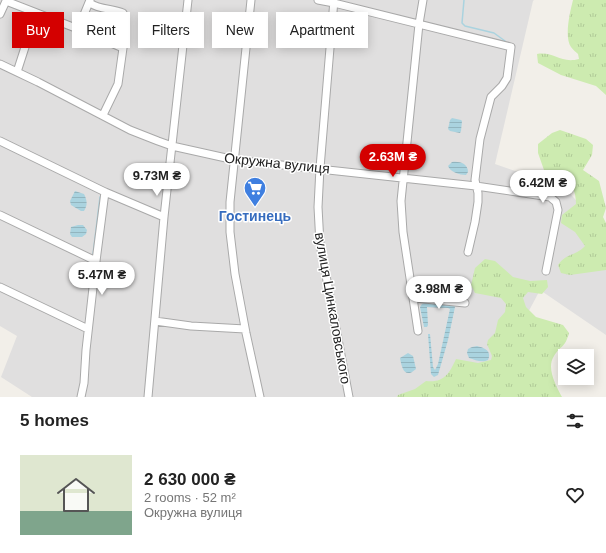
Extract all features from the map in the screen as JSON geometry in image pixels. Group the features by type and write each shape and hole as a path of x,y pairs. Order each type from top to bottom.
{"street":[{"path":"148,397 164,218 188,0"},
{"path":"251,0 230,202 230,232 245,329 260,397"},
{"path":"318,0 334,1 511,47 507,78 502,86 491,97 480,139 477,157 476,186 478,202 468,252"},
{"path":"418,331 403,232 401,201 422,0"},
{"path":"0,14 6,1 34,12"},
{"name":"вулиця Цинкаловського","path":"334,1 318,207 320,244 349,397"},
{"path":"85,12 90,2 95,7 120,12"},
{"path":"17,72 25,48"},
{"path":"103,116 118,84 123,48"},
{"name":"Окружна вулиця","path":"0,64 130,130 172,146 235,160 476,186 541,194 550,197 556,202 558,210 546,271"},
{"path":"0,141 105,192 164,218"},
{"path":"81,397 84,383 88,329 105,192"},
{"path":"0,214 96,261"},
{"path":"0,287 88,329"},
{"path":"414,298 465,303"},
{"path":"155,321 191,326 245,329"}],"shaded area":[{"path":"0,0 534,0 495,164 566,189 606,234 606,335 540,290 483,397 32,397 1,377 17,336 0,326"}],"green space":[{"path":"573,0 606,0 606,95 596,86 561,75 538,63 537,54 548,54 567,60 579,59 578,54 569,43 568,37 568,24"},
{"path":"560,130 586,139 593,145 592,155 583,170 599,181 606,208 603,217 606,223 606,270 570,275 561,273 558,265 564,258 578,252 585,246 575,232 561,223 562,215 576,204 574,190 567,181 544,170 538,153 538,144 552,133"},
{"path":"485,259 495,261 513,277 530,281 547,280 548,287 542,294 528,292 523,298 526,307 536,317 563,325 569,333 564,344 556,352 551,366 553,377 562,397 397,397 398,395 415,389 426,381 437,381 442,379 451,369 456,359 478,363 491,360 492,356 487,344 488,340 495,333 498,320 505,312 506,304 501,298 475,293 471,285 475,268"}],"water":[{"path":"452,118 462,121 460,133 450,131 448,129"},
{"path":"452,162 460,162 465,165 468,169 466,175 458,174 451,170 448,166"},
{"path":"75,191 84,194 85,196 87,205 84,211 81,211 71,205 70,201"},
{"path":"83,225 87,230 86,234 82,237 72,237 70,234 71,227"},
{"path":"425,303 447,303 454,305 455,307 448,340 438,375 434,377 431,374 428,334 430,334 433,367 435,370 438,364 450,309 427,307 428,325 427,327 424,327 420,307"},
{"path":"477,346 487,350 489,354 488,360 481,361 469,358 467,353 468,349"},
{"path":"408,353 413,356 416,369 407,373 403,369 400,358"}],"waterway":[{"path":"464,0 462,23 465,26 494,33 505,41"},
{"path":"93,254 100,197"}],"place":[{"name":"Гостинець","path":"255,208"}]}
